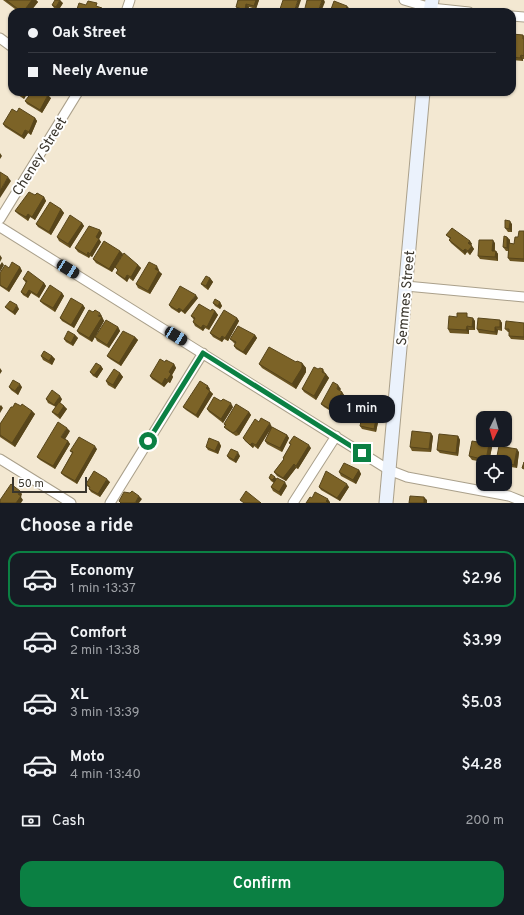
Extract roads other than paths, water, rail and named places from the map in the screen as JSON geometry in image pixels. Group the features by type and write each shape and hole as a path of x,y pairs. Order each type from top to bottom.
{"street":[{"path":"404,0 431,7"},
{"name":"Cheney Street","path":"0,219 74,96"},
{"name":"Semmes Street","path":"386,503 423,96"},
{"path":"0,227 389,470 407,477 509,496 524,502"},
{"path":"406,286 524,297"},
{"path":"110,503 203,353"},
{"path":"293,503 336,436"},
{"path":"0,459 71,503"}]}
